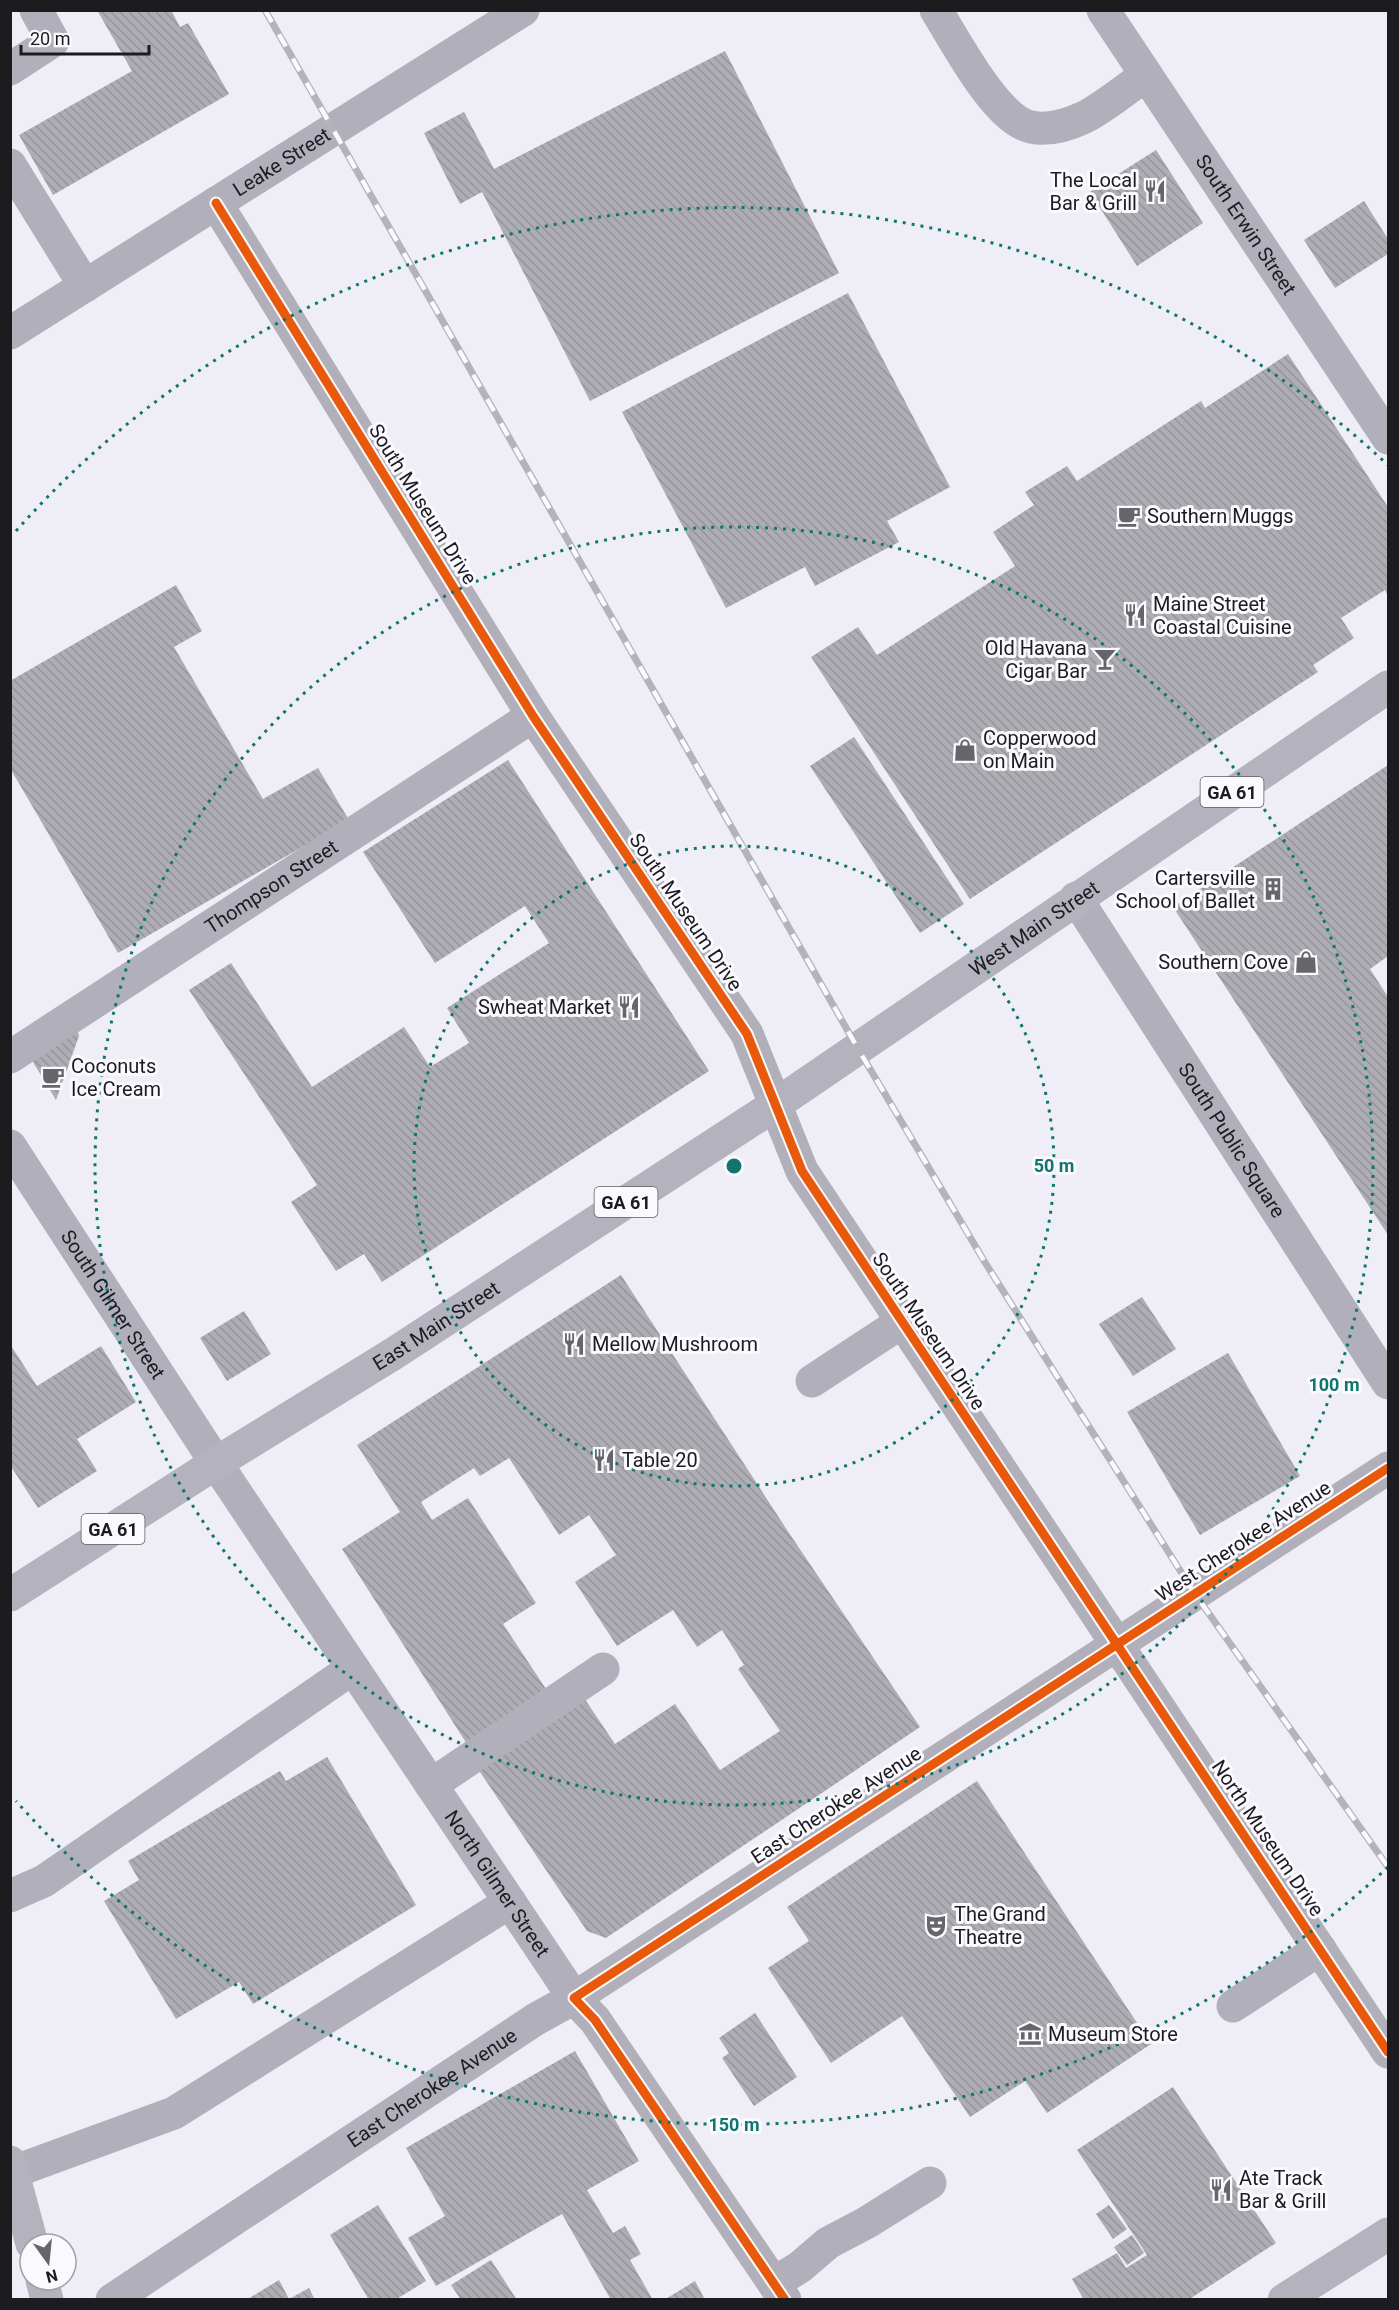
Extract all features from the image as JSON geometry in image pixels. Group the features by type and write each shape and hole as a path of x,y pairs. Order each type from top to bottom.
{"main road":[{"name":"West Main Street","path":"857,1047 1389,687"},
{"name":"East Main Street","path":"10,1595 216,1463 393,1354 775,1105 857,1047"},
{"path":"12,2167 29,2232"},
{"path":"1284,2300 1389,2234"}],"street":[{"path":"10,69 54,41 36,10"},
{"name":"Leake Street","path":"10,333 523,10"},
{"path":"936,10 999,105 1029,127 1047,128 1066,125 1086,116 1146,75"},
{"name":"South Erwin Street","path":"1103,10 1389,438"},
{"path":"10,165 85,286"},
{"name":"South Museum Drive","path":"216,203 533,716 747,1034 802,1171 1118,1644"},
{"name":"Thompson Street","path":"10,1057 533,716"},
{"name":"South Public Square","path":"1076,898 1389,1383"},
{"name":"South Gilmer Street","path":"10,1146 216,1463"},
{"path":"812,1381 902,1322"},
{"name":"North Gilmer Street","path":"216,1463 574,1998 596,2020 779,2291"},
{"name":"West Cherokee Avenue","path":"1118,1644 1389,1468"},
{"name":"North Museum Drive","path":"1118,1644 1389,2052"},
{"name":"East Cherokee Avenue","path":"112,2300 536,2019 574,1998 1118,1644"},
{"path":"10,1896 44,1881 353,1668"},
{"path":"431,1785 603,1669"},
{"path":"12,2167 174,2113 510,1902"},
{"path":"1233,2006 1320,1948"},
{"path":"779,2291 800,2267 828,2243 866,2223 930,2183"},
{"path":"1303,2300 1389,2246"}],"building":[{"path":"97,10 171,10 180,27 188,23 229,94 53,195 19,135 132,71"},
{"path":"725,51 839,273 590,401 482,192 460,204 424,133 464,112 494,169"},
{"path":"1156,150 1203,223 1137,266 1090,192"},
{"path":"1364,201 1388,239 1388,254 1335,288 1304,240"},
{"path":"848,293 950,487 887,521 899,542 815,586 805,567 726,608 622,412"},
{"path":"1288,354 1388,507 1388,596 1385,590 1341,618 1354,638 1313,665 1318,672 970,899 811,657 858,627 877,655 1015,566 993,532 1034,505 1025,492 1067,466 1077,481 1201,401 1205,408"},
{"path":"176,585 202,631 174,647 263,799 318,768 349,820 118,953 10,768 10,681"},
{"path":"854,737 964,904 920,933 810,766"},
{"path":"508,760 709,1071 382,1282 364,1254 336,1271 291,1202 317,1185 189,990 231,963 312,1087 404,1027 430,1067 469,1043 447,1008 549,943 525,906 435,963 363,852"},
{"path":"1388,765 1388,956 1370,969 1388,997 1388,1235 1173,907"},
{"name":"Coconuts Ice Cream","path":"75,1023 79,1036 56,1100 28,1054"},
{"path":"621,1275 789,1533 920,1727 606,1938 587,1931 478,1769 584,1698 615,1744 675,1704 720,1770 780,1731 738,1669 744,1665 722,1630 697,1647 673,1610 617,1646 575,1582 616,1555 589,1515 559,1535 509,1458 480,1476 474,1468 421,1502 432,1520 468,1498 536,1603 503,1624 548,1692 467,1744 342,1549 400,1512 357,1445"},
{"path":"1142,1297 1176,1349 1133,1376 1099,1324"},
{"path":"244,1311 271,1354 227,1381 200,1338"},
{"path":"10,1344 37,1386 101,1346 136,1402 77,1439 97,1471 38,1508 10,1465"},
{"path":"1228,1353 1300,1476 1200,1535 1127,1412"},
{"path":"327,1757 416,1905 253,2004 239,1982 176,2019 104,1901 139,1880 128,1861 280,1771 286,1781"},
{"path":"977,1781 1151,2044 1047,2113 1025,2081 970,2117 902,2016 831,2063 768,1968 809,1941 787,1907"},
{"path":"755,2013 797,2077 754,2106 722,2058 729,2053 719,2038"},
{"path":"575,2051 639,2161 587,2190 613,2233 625,2226 641,2254 630,2260 653,2300 611,2300 562,2214 436,2286 408,2238 445,2216 406,2148"},
{"path":"1173,2087 1276,2243 1188,2300 1084,2300 1072,2279 1117,2253 1126,2268 1147,2255 1077,2150"},
{"path":"378,2205 426,2281 395,2300 369,2300 330,2235"},
{"path":"1109,2205 1127,2229 1113,2239 1096,2214"},
{"path":"1132,2235 1144,2253 1127,2265 1114,2247"},
{"path":"491,2260 517,2300 461,2300 451,2285"},
{"path":"279,2280 289,2299 309,2288 315,2300 246,2300"},
{"path":"695,2281 705,2300 664,2300"}],"railway":[{"path":"265,10 857,1047 986,1264 1195,1594 1388,1867"}],"cycle path":[{"path":"216,203 533,716 747,1034 802,1171 1388,2052"},
{"path":"785,2300 595,2020 574,1998 1388,1468"}],"place":[{"name":"The Local Bar & Grill","path":"1155,191"},
{"name":"Southern Muggs","path":"1129,516"},
{"name":"Maine Street Coastal Cuisine","path":"1135,615"},
{"name":"Old Havana Cigar Bar","path":"1105,659"},
{"name":"Copperwood on Main","path":"965,750"},
{"name":"Cartersville School of Ballet","path":"1273,889"},
{"name":"Southern Cove","path":"1306,962"},
{"name":"Swheat Market","path":"629,1007"},
{"name":"Coconuts Ice Cream","path":"53,1077"},
{"name":"Mellow Mushroom","path":"574,1344"},
{"name":"Table 20","path":"604,1460"},
{"name":"The Grand Theatre","path":"936,1926"},
{"name":"Museum Store","path":"1030,2034"},
{"name":"Ate Track Bar & Grill","path":"1221,2190"}]}
